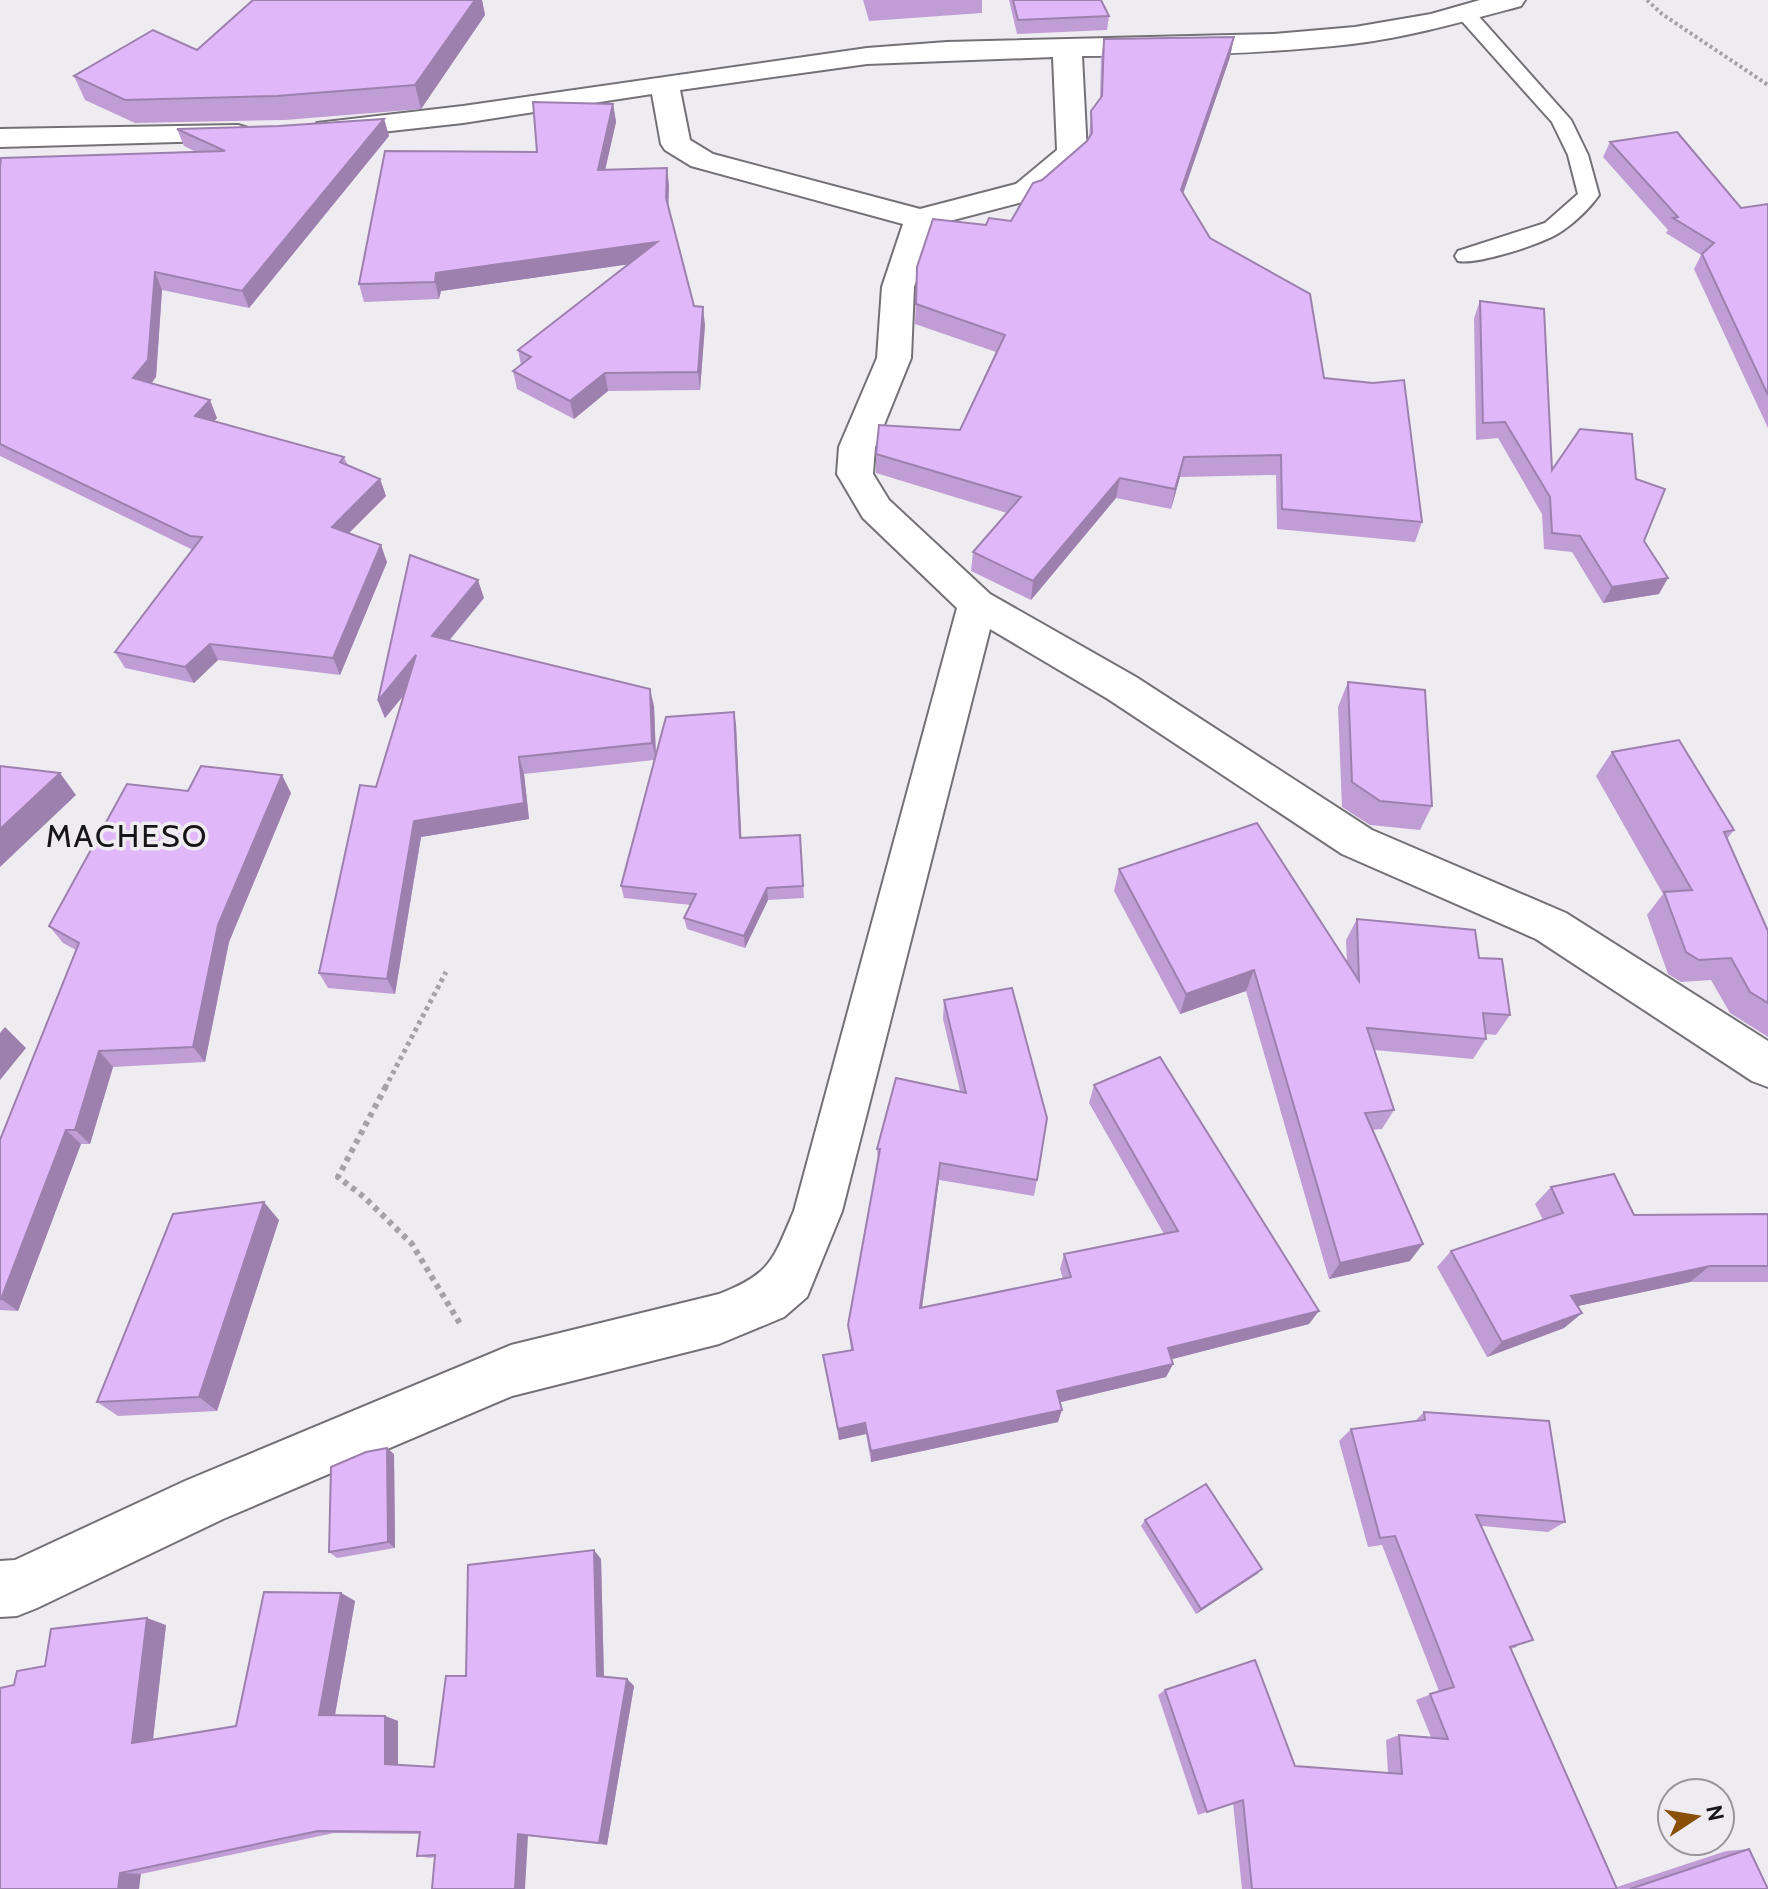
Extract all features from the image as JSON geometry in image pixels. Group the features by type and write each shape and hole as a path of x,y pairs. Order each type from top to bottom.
{"street":[{"path":"301,131 409,123 868,56 1316,40 1467,15 1511,0"},
{"path":"664,84 676,144 702,160 920,219 1027,191 1072,153 1067,47"},
{"path":"1,139 270,133"},
{"path":"920,219 898,287 894,358 857,447 855,474 876,509 977,604 1122,688 1357,842 1551,926 1768,1066"},
{"path":"0,1589 17,1588 204,1500 511,1371 719,1319 766,1300 789,1280 818,1211 977,604"}],"lane":[{"path":"1466,256 1553,228 1589,195 1578,155 1561,120 1467,15"}],"path":[{"path":"1647,0 1662,14 1768,85"},
{"path":"446,972 338,1177 412,1244 495,1378"}],"building":[{"path":"253,0 475,0 415,85 277,96 125,100 74,76 153,30 197,50"},
{"path":"1013,0 1101,0 1109,16 1018,20"},
{"path":"1234,37 1181,190 1210,238 1310,294 1324,378 1373,383 1404,380 1422,522 1282,509 1281,455 1184,457 1175,489 1120,478 1033,581 973,552 1021,497 876,454 879,425 960,430 1005,335 916,304 917,267 933,219 986,225 989,218 1011,221 1033,183 1042,180 1087,141 1092,133 1091,111 1102,96 1104,39"},
{"path":"533,102 613,104 598,170 667,168 666,198 694,306 703,307 698,372 605,373 570,401 513,371 531,357 518,350 657,242 436,273 435,282 359,284 385,151 537,152"},
{"path":"384,119 242,291 155,272 148,360 133,378 210,400 195,416 344,457 340,462 380,479 332,527 381,545 333,658 210,644 185,667 115,652 202,537 190,536 0,444 1,158 225,151 177,129"},
{"path":"1677,132 1741,208 1768,204 1768,395 1702,254 1714,243 1673,218 1678,217 1610,142"},
{"path":"1480,301 1544,309 1552,470 1580,429 1632,434 1636,479 1665,489 1644,541 1668,578 1612,587 1580,536 1552,533 1550,497 1505,422 1483,423"},
{"path":"410,555 478,580 432,636 650,689 652,743 519,757 524,803 414,821 387,979 319,973 360,785 376,787 416,655 378,701"},
{"path":"1348,682 1425,690 1432,806 1380,801 1352,782"},
{"path":"734,712 740,838 800,835 803,886 767,888 744,936 684,918 696,894 621,886 666,717"},
{"path":"1679,740 1734,830 1724,832 1768,931 1768,1003 1750,992 1731,958 1699,960 1686,952 1664,892 1692,890 1612,752"},
{"path":"0,766 60,773 0,829"},
{"path":"201,766 282,775 218,925 193,1047 99,1051 75,1130 66,1130 0,1299 0,1140 79,943 49,926 127,784 188,791"},
{"path":"1257,823 1359,981 1357,919 1475,930 1479,958 1502,959 1510,1015 1483,1013 1486,1039 1367,1028 1394,1110 1365,1113 1423,1244 1340,1263 1254,970 1186,994 1119,869"},
{"path":"1012,988 1047,1118 1037,1180 940,1163 920,1308 1071,1277 1064,1254 1178,1231 1094,1085 1160,1057 1319,1311 1168,1348 1173,1364 1057,1391 1062,1410 871,1451 865,1423 838,1429 823,1355 853,1350 848,1325 880,1149 877,1149 896,1078 966,1093 944,1000"},
{"path":"1614,1174 1634,1215 1768,1214 1768,1266 1710,1266 1571,1296 1582,1313 1502,1342 1451,1251 1563,1213 1551,1187"},
{"path":"264,1202 199,1397 97,1402 173,1214"},
{"path":"1424,1412 1549,1421 1565,1522 1476,1515 1533,1640 1510,1647 1617,1889 1252,1889 1243,1800 1207,1812 1165,1690 1255,1660 1295,1766 1402,1774 1399,1735 1448,1739 1430,1694 1454,1687 1395,1536 1380,1538 1351,1429 1425,1420"},
{"path":"387,1448 388,1542 329,1552 331,1467 366,1452"},
{"path":"1206,1484 1262,1569 1201,1609 1145,1520"},
{"path":"594,1550 597,1676 627,1679 599,1843 518,1834 515,1889 432,1889 435,1855 417,1856 420,1832 318,1831 120,1873 118,1889 0,1889 0,1688 14,1685 17,1671 45,1666 51,1629 147,1618 132,1743 236,1726 264,1592 341,1593 319,1715 385,1716 385,1764 434,1767 446,1676 466,1676 468,1565"},
{"path":"1749,1849 1768,1889 1630,1889 1725,1857 1736,1857 1736,1853"}],"district":[{"name":"MACHESO","path":"127,836"}]}
